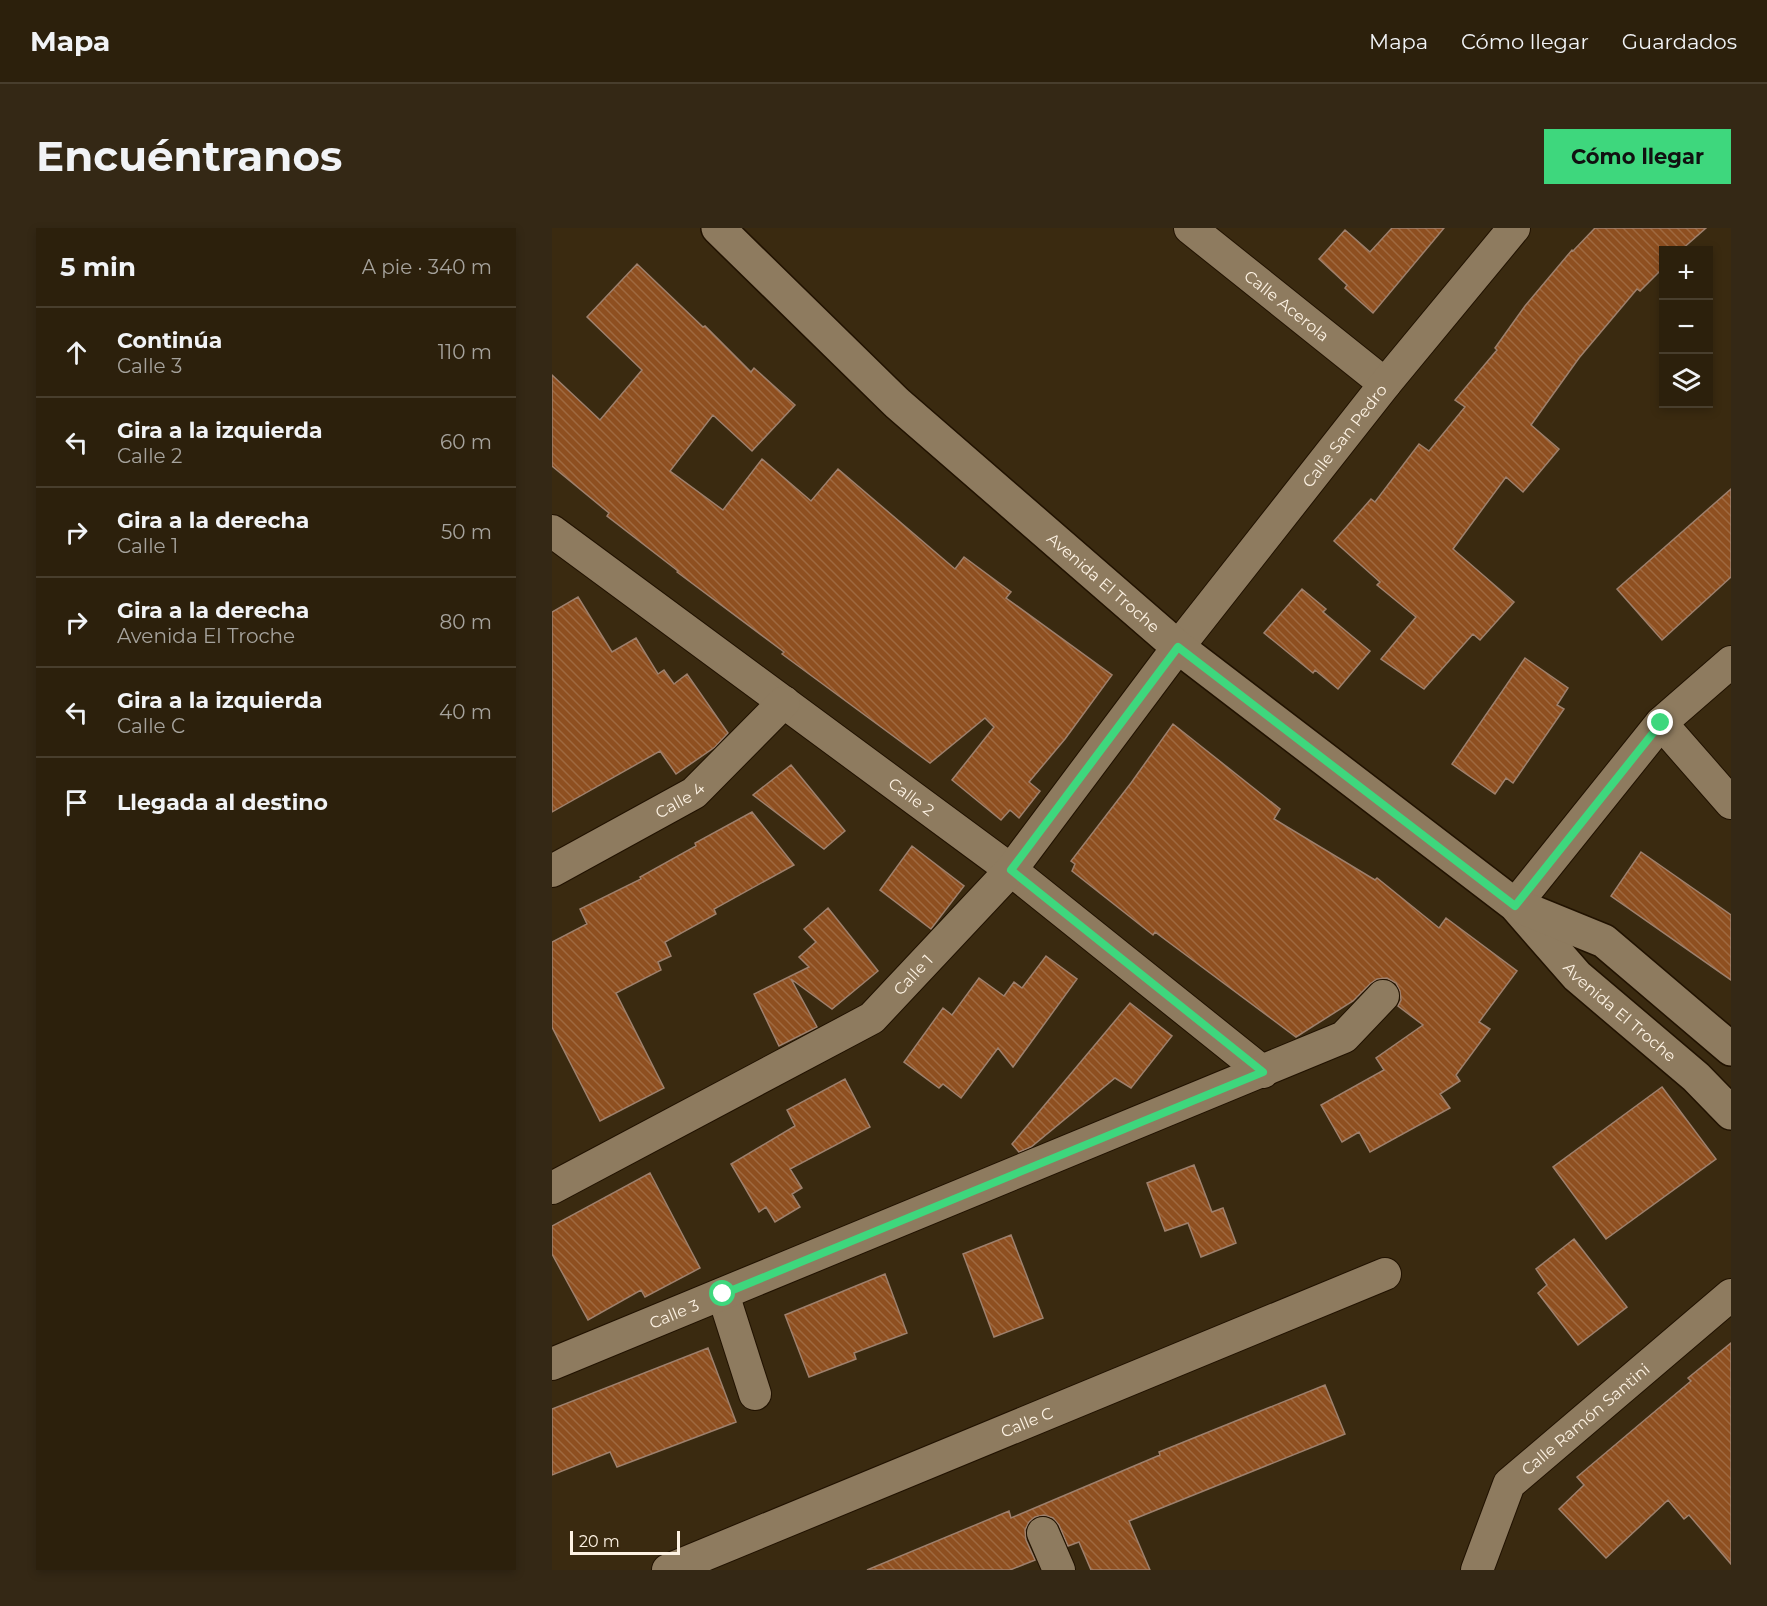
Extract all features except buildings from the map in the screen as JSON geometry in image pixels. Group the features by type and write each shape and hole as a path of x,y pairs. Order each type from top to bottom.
{"street":[{"name":"Avenida El Troche","path":"718,228 897,403 1178,647 1515,906 1577,976 1696,1077 1731,1113"},
{"name":"Calle Acerola","path":"1190,228 1385,384"},
{"name":"Calle San Pedro","path":"1178,647 1385,384 1514,228"},
{"name":"Calle 2","path":"552,531 1011,870 1263,1072"},
{"name":"Calle 1","path":"552,1188 872,1018 1011,870 1178,647"},
{"path":"1515,906 1661,723 1731,662"},
{"name":"Calle 4","path":"552,871 694,793 784,702"},
{"path":"1661,723 1731,803"},
{"name":"Avenida El Troche","path":"1515,906 1604,941 1731,1049"},
{"name":"Calle 3","path":"552,1364 1344,1037 1383,996"},
{"name":"Calle C","path":"668,1570 1385,1274"},
{"path":"723,1294 755,1394"},
{"name":"Calle Ramón Santini","path":"1477,1570 1509,1484 1731,1295"},
{"path":"1043,1533 1059,1570"}],"route":[{"path":"723,1294 1263,1072 1011,870 1178,647 1515,906 1661,723"}]}
